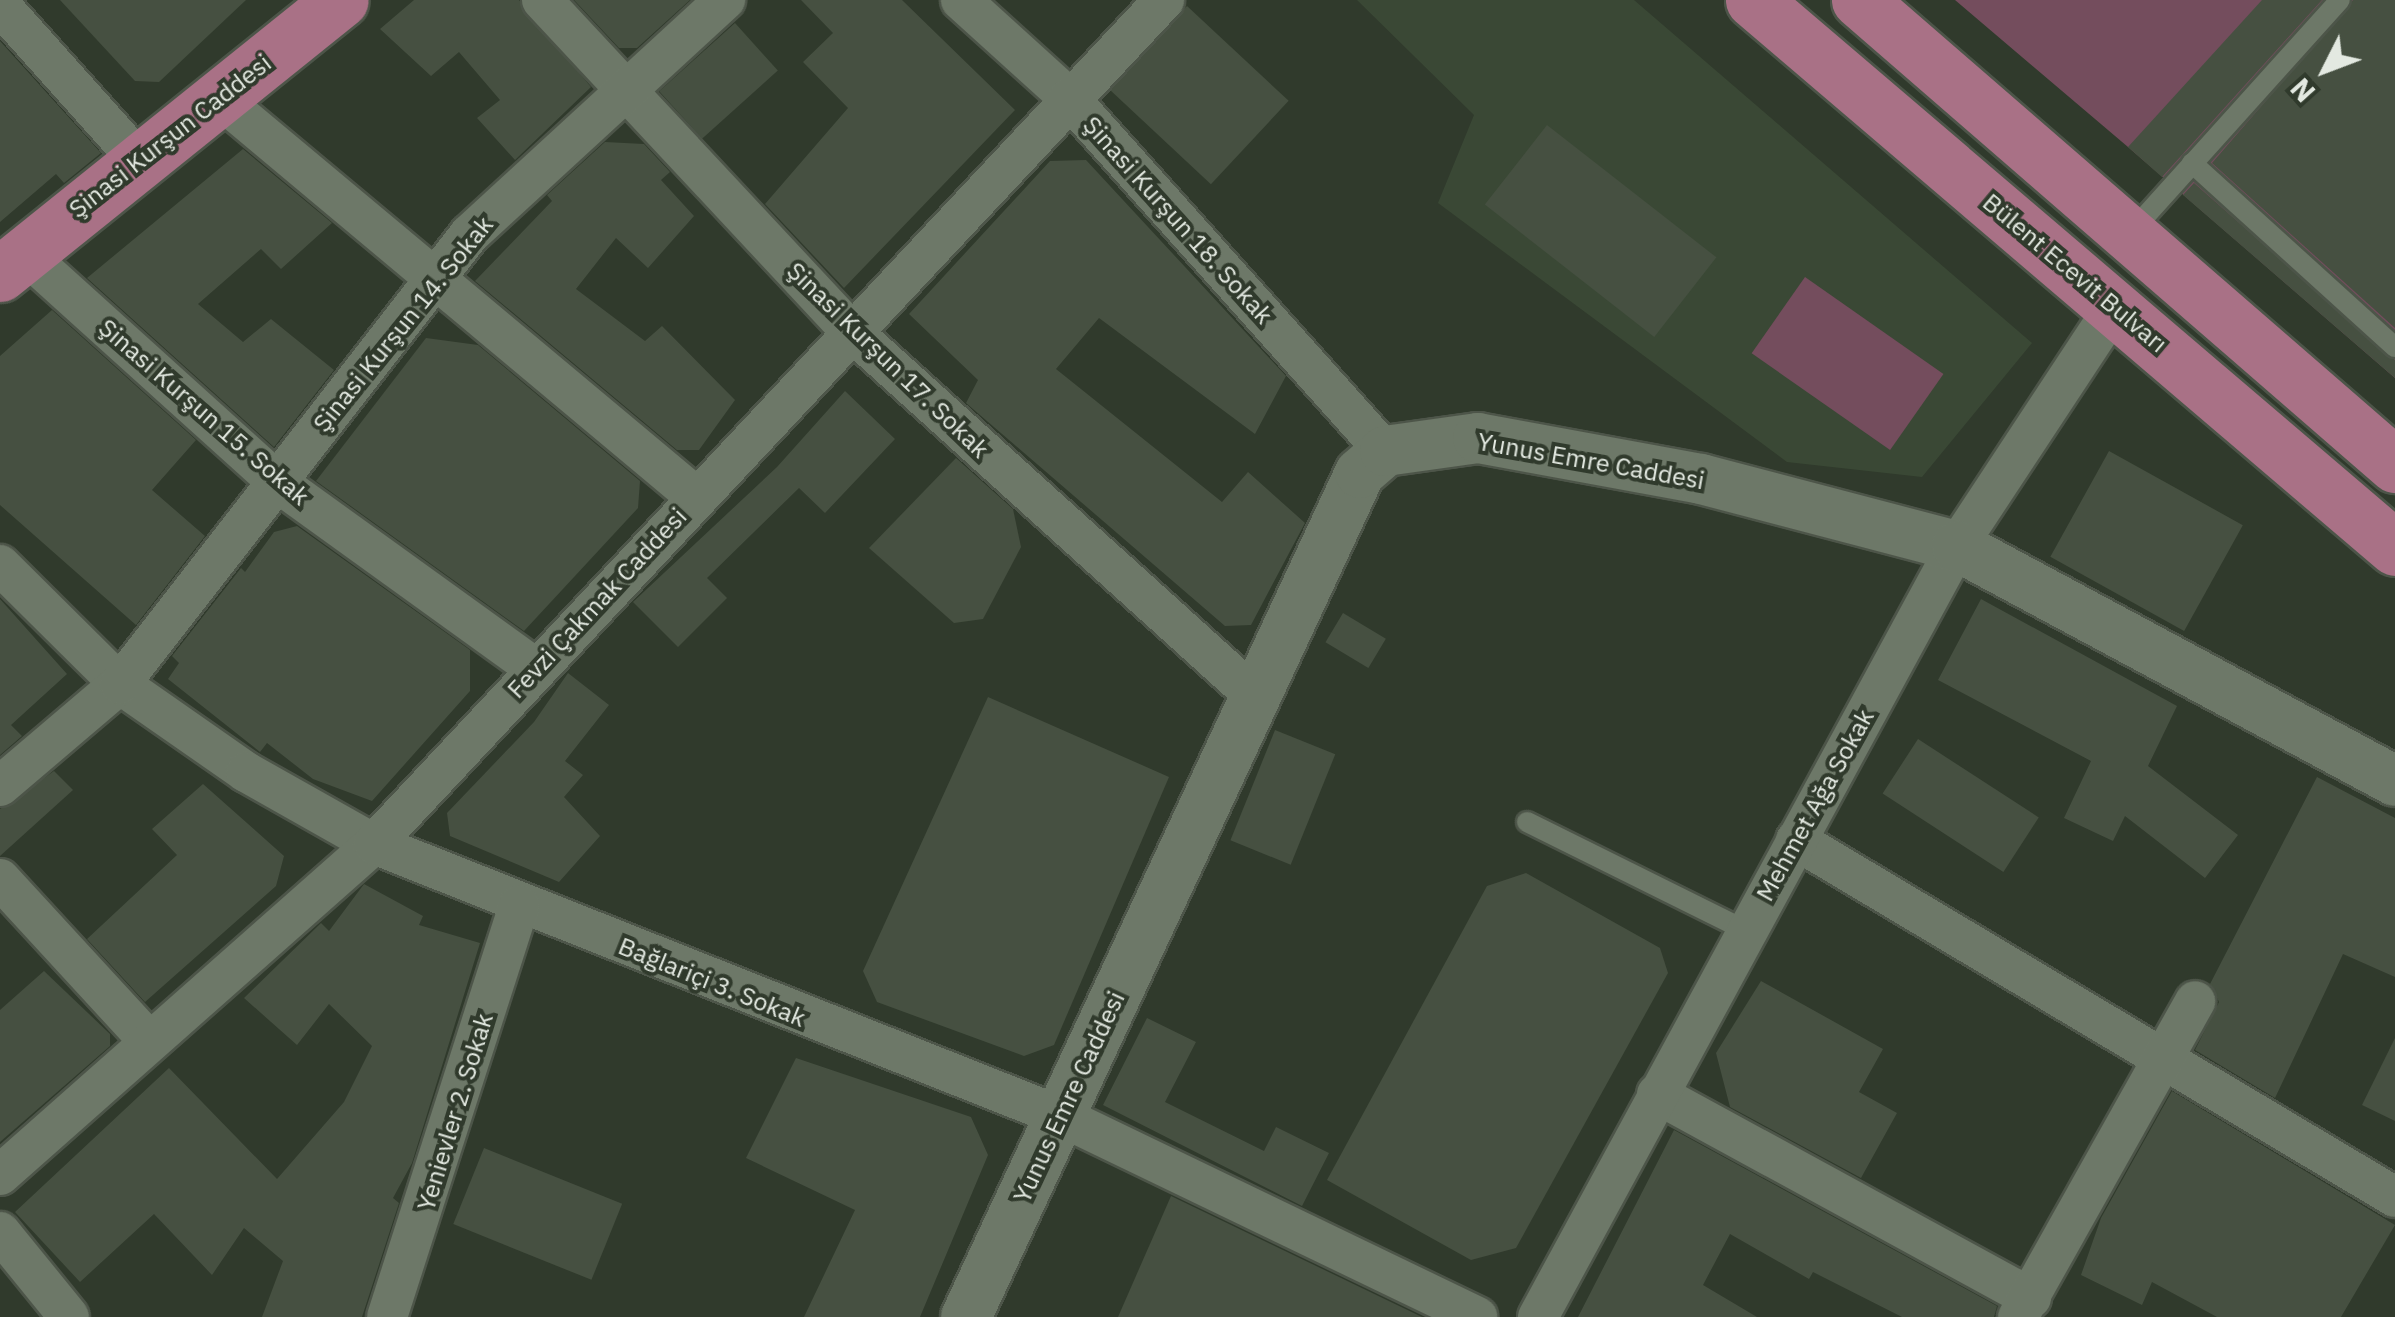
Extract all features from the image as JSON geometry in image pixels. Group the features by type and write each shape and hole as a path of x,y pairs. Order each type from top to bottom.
{"main road":[{"name":"Şinasi Kurşun Caddesi","path":"12,263 136,157 341,0"},
{"name":"Bülent Ecevit Bulvarı","path":"1753,0 2395,548"},
{"path":"1859,0 2395,465"}],"street":[{"name":"Şinasi Kurşun 17. Sokak","path":"542,0 624,93 850,330 1256,697"},
{"name":"Şinasi Kurşun 14. Sokak","path":"0,786 120,684 469,234 725,0"},
{"name":"Şinasi Kurşun 18. Sokak","path":"960,0 1070,98 1384,452"},
{"name":"Fevzi Çakmak Caddesi","path":"0,1174 146,1040 374,844 850,330 1164,0"},
{"path":"0,5 136,157"},
{"path":"218,97 695,496"},
{"name":"Şinasi Kurşun 15. Sokak","path":"12,263 278,482 535,668"},
{"name":"Mehmet Ağa Sokak","path":"1538,1317 1957,546 2115,306"},
{"name":"Yunus Emre Caddesi","path":"966,1317 1360,473 1384,452 1478,438 1701,479 1957,546 2395,781"},
{"name":"Bağlariçi 3. Sokak","path":"0,565 120,684 246,772 374,844 519,906 1060,1116 1477,1317"},
{"path":"1796,840 2395,1197"},
{"path":"0,879 146,1040"},
{"name":"Yenievler 2. Sokak","path":"387,1317 519,906"},
{"path":"1657,1094 2024,1308 2195,1001"},
{"path":"0,1232 69,1317"}],"lane":[{"path":"2131,232 2340,0"},
{"path":"2192,163 2395,348"},
{"path":"1527,822 1746,931"}],"shaded area":[{"path":"1357,0 1634,0 2032,343 1922,477 1787,462 1438,203 1474,115"},
{"path":"1955,0 2395,0 2395,378 2128,147"},
{"path":"1805,277 1943,374 1890,450 1752,353"}],"building":[{"path":"60,0 246,0 159,82 135,81"},
{"path":"414,0 519,0 591,87 515,160 477,118 500,100 459,52 431,76 380,29"},
{"path":"574,0 690,0 637,48 619,48"},
{"path":"801,0 902,0 1015,110 844,288 765,204 848,108 803,62 833,33"},
{"path":"2262,0 2322,0 2162,177 2128,147"},
{"path":"2353,0 2395,0 2395,328 2212,163"},
{"path":"1187,6 1289,101 1211,184 1109,89"},
{"path":"735,23 778,71 702,139 659,91"},
{"path":"0,41 101,153 64,183 56,174 0,222"},
{"path":"1547,125 1716,257 1654,337 1485,205"},
{"path":"605,142 644,144 670,172 661,180 694,216 648,268 616,238 576,289 645,341 662,326 735,400 699,450 677,450 475,281 552,201 547,195"},
{"path":"243,149 332,223 281,269 261,249 198,304 243,342 271,319 334,370 274,447 87,278"},
{"path":"1086,160 1286,376 1255,434 1099,318 1056,369 1222,502 1248,472 1305,523 1251,625 1225,626 966,403 978,380 909,314 1050,161"},
{"path":"2194,183 2395,360 2395,378 2183,195"},
{"path":"52,310 196,440 152,490 205,536 136,625 0,505 0,356"},
{"path":"426,338 478,345 640,481 638,508 524,631 316,481"},
{"path":"845,391 895,439 825,513 799,488 707,578 727,598 678,647 633,602 777,467"},
{"path":"2109,451 2243,525 2184,631 2050,557"},
{"path":"956,458 1013,509 1021,547 983,619 954,623 869,548"},
{"path":"297,526 470,650 470,691 372,801 313,779 267,743 260,752 168,679 179,663 172,656 241,568 245,572 274,532"},
{"path":"0,599 67,674 11,725 22,736 0,755"},
{"path":"1981,599 2177,706 2148,766 2238,835 2205,878 2125,816 2113,841 2064,818 2091,761 1938,680"},
{"path":"1343,613 1386,639 1368,668 1325,642"},
{"path":"568,673 609,705 565,761 583,775 564,797 600,836 559,882 450,836 447,813 534,722"},
{"path":"988,697 1169,777 1054,1045 1024,1056 877,1002 863,971"},
{"path":"1275,730 1335,754 1291,865 1230,840"},
{"path":"1918,739 2039,817 2003,872 1883,794"},
{"path":"54,771 73,790 0,856 0,809"},
{"path":"2317,777 2395,818 2395,977 2343,954 2275,1098 2195,1050 2219,1002 2210,984"},
{"path":"203,784 284,856 276,886 145,1002 87,939 177,855 152,829"},
{"path":"1526,873 1660,948 1668,973 1516,1248 1471,1260 1327,1180 1487,886"},
{"path":"364,884 423,916 419,925 480,943 412,1163 393,1198 399,1203 362,1317 262,1317 283,1261 244,1228 212,1275 154,1214 80,1282 15,1212 169,1068 277,1179 344,1102 372,1046 329,1004 297,1045 244,998 321,923 329,931"},
{"path":"44,971 110,1034 110,1046 0,1142 0,1010"},
{"path":"1761,981 1883,1049 1859,1092 1897,1113 1861,1178 1730,1107 1716,1053"},
{"path":"1147,1018 1196,1042 1165,1102 1264,1151 1276,1127 1329,1153 1302,1206 1103,1105"},
{"path":"2395,1038 2395,1121 2362,1105"},
{"path":"796,1058 971,1117 988,1155 920,1317 804,1317 855,1210 746,1158"},
{"path":"2172,1091 2395,1225 2341,1317 2217,1317 2152,1282 2142,1305 2081,1275 2101,1218"},
{"path":"1674,1130 1997,1306 1994,1317 1902,1317 1813,1272 1809,1279 1730,1234 1703,1285 1757,1317 1578,1317"},
{"path":"484,1148 622,1204 591,1280 453,1224"},
{"path":"1171,1196 1422,1317 1118,1317"}]}
